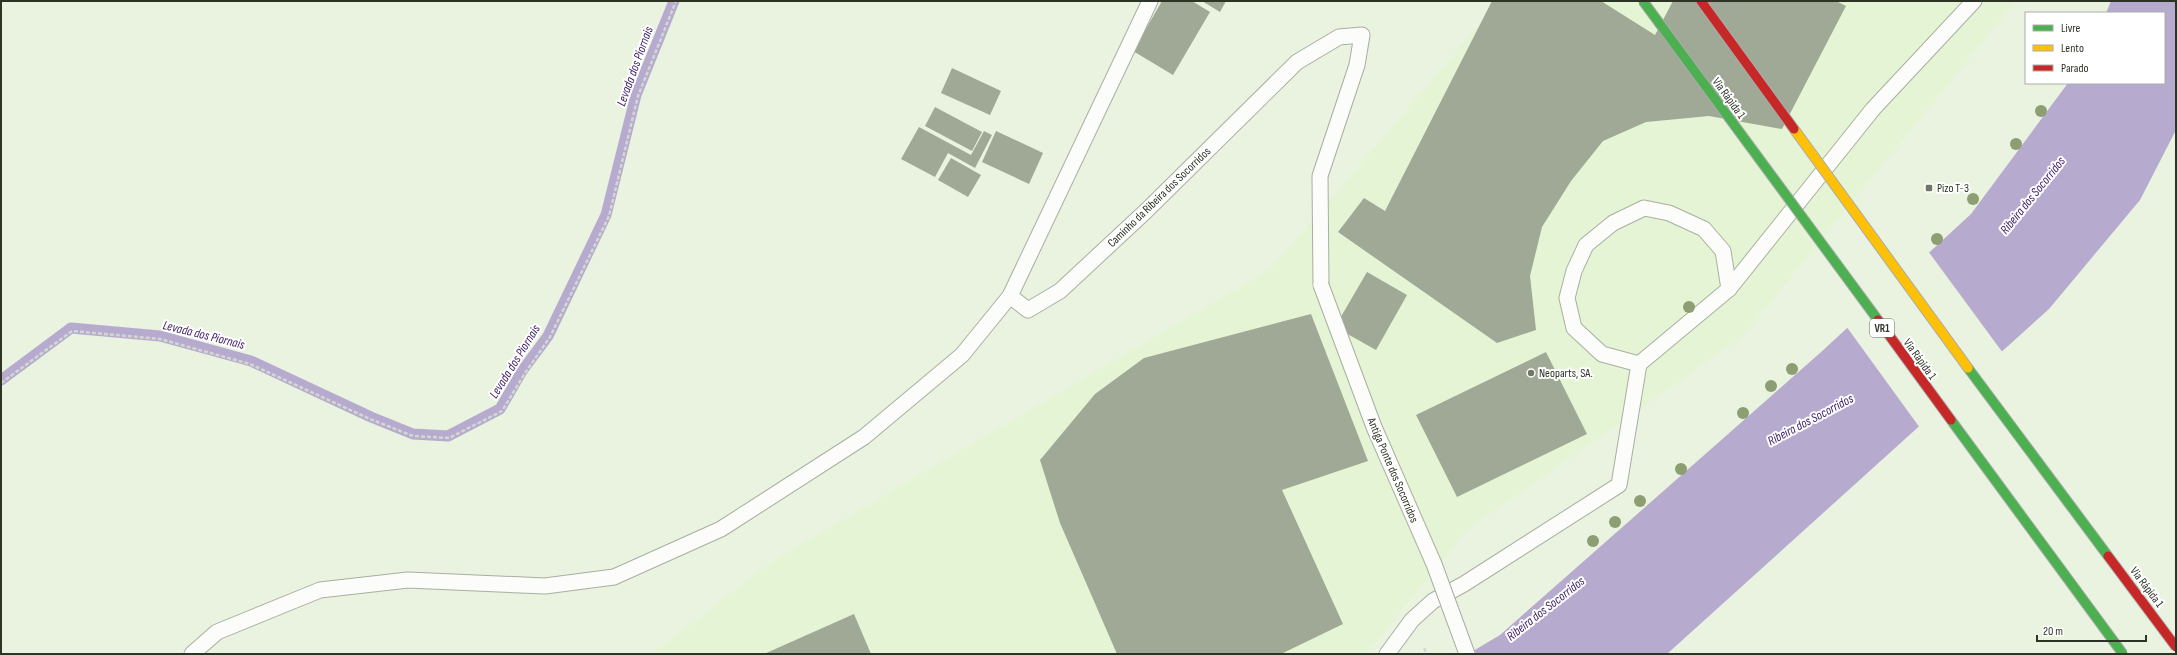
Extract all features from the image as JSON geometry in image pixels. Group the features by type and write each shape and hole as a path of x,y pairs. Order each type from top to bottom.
{"highway":[{"name":"Via Rápida 1","path":"1643,1 2122,654"},
{"name":"Via Rápida 1","path":"1701,1 1998,409 2176,646"}],"lane":[{"path":"192,654 217,632 320,590 408,580 545,586 614,577 721,529 864,437 962,355 1010,296 1150,1"},
{"path":"1387,654 1412,620 1433,601 1464,584 1620,485 1638,364 1730,289 1873,109 1974,1"},
{"name":"Caminho da Ribeira dos Socorridos","path":"1010,296 1028,310 1060,291 1146,211 1297,62 1339,37 1362,35 1357,65 1320,176 1321,285"},
{"path":"1638,364 1602,354 1574,328 1567,298 1574,271 1586,245 1613,223 1644,208 1669,213 1704,229 1723,251 1730,289"},
{"name":"Antiga Ponte dos Socorridos","path":"1321,285 1374,427 1434,564 1467,654"}],"path":[{"path":"1,383 72,331 160,339 250,364 370,419 413,436 449,438 502,411 525,373 550,338 609,216 638,96 676,1"}],"shaded area":[{"path":"1500,1 2016,1 1742,337 1466,531 1366,654 653,654 771,562 1271,269"}],"water":[{"name":"Ribeira dos Socorridos","path":"2111,1 2176,1 2176,130 2140,200 2049,309 1667,654 1468,654 1500,635 1820,353 1971,214 2067,84 2165,84 2165,12 2106,12"}],"pier":[{"path":"1928,251 2003,353 1920,428 1846,326"}],"building":[{"path":"1162,1 1192,1 1210,12 1173,75 1133,51"},
{"path":"1202,1 1226,1 1220,12"},
{"path":"1492,1 1601,1 1655,35 1673,1 1836,1 1846,6 1782,129 1709,116 1646,122 1603,141 1571,181 1542,227 1530,276 1536,330 1497,343 1338,232 1364,198 1385,211"},
{"path":"952,68 1001,91 990,115 941,93"},
{"path":"935,107 982,132 972,151 925,126"},
{"path":"919,127 971,155 984,131 992,135 975,168 948,153 935,177 901,159"},
{"path":"996,131 1043,153 1029,184 982,162"},
{"path":"951,158 981,175 968,197 938,180"},
{"path":"1367,272 1407,295 1376,350 1335,327"},
{"path":"1311,314 1368,461 1282,490 1343,624 1281,654 1117,654 1060,523 1040,460 1095,394 1144,358"},
{"path":"1546,352 1587,434 1457,497 1416,415"},
{"path":"854,614 871,654 764,654"}],"waterway":[{"name":"Levada dos Piornais","path":"1,380 71,328 160,336 251,361 371,417 413,434 448,436 500,409 522,371 548,336 606,215 636,95 674,1"}],"traffic: fast":[{"path":"1643,1 1878,320"},
{"path":"1968,368 2108,556"},
{"path":"1951,420 2123,654"}],"traffic: slow":[{"path":"1794,129 1968,368"}],"traffic: jam":[{"path":"1701,1 1794,129"},
{"path":"1878,320 1951,420"},
{"path":"2108,556 2176,647"}],"place":[{"name":"Pizo T-3","path":"1929,188"},
{"name":"Neoparts, SA.","path":"1531,373"}]}
